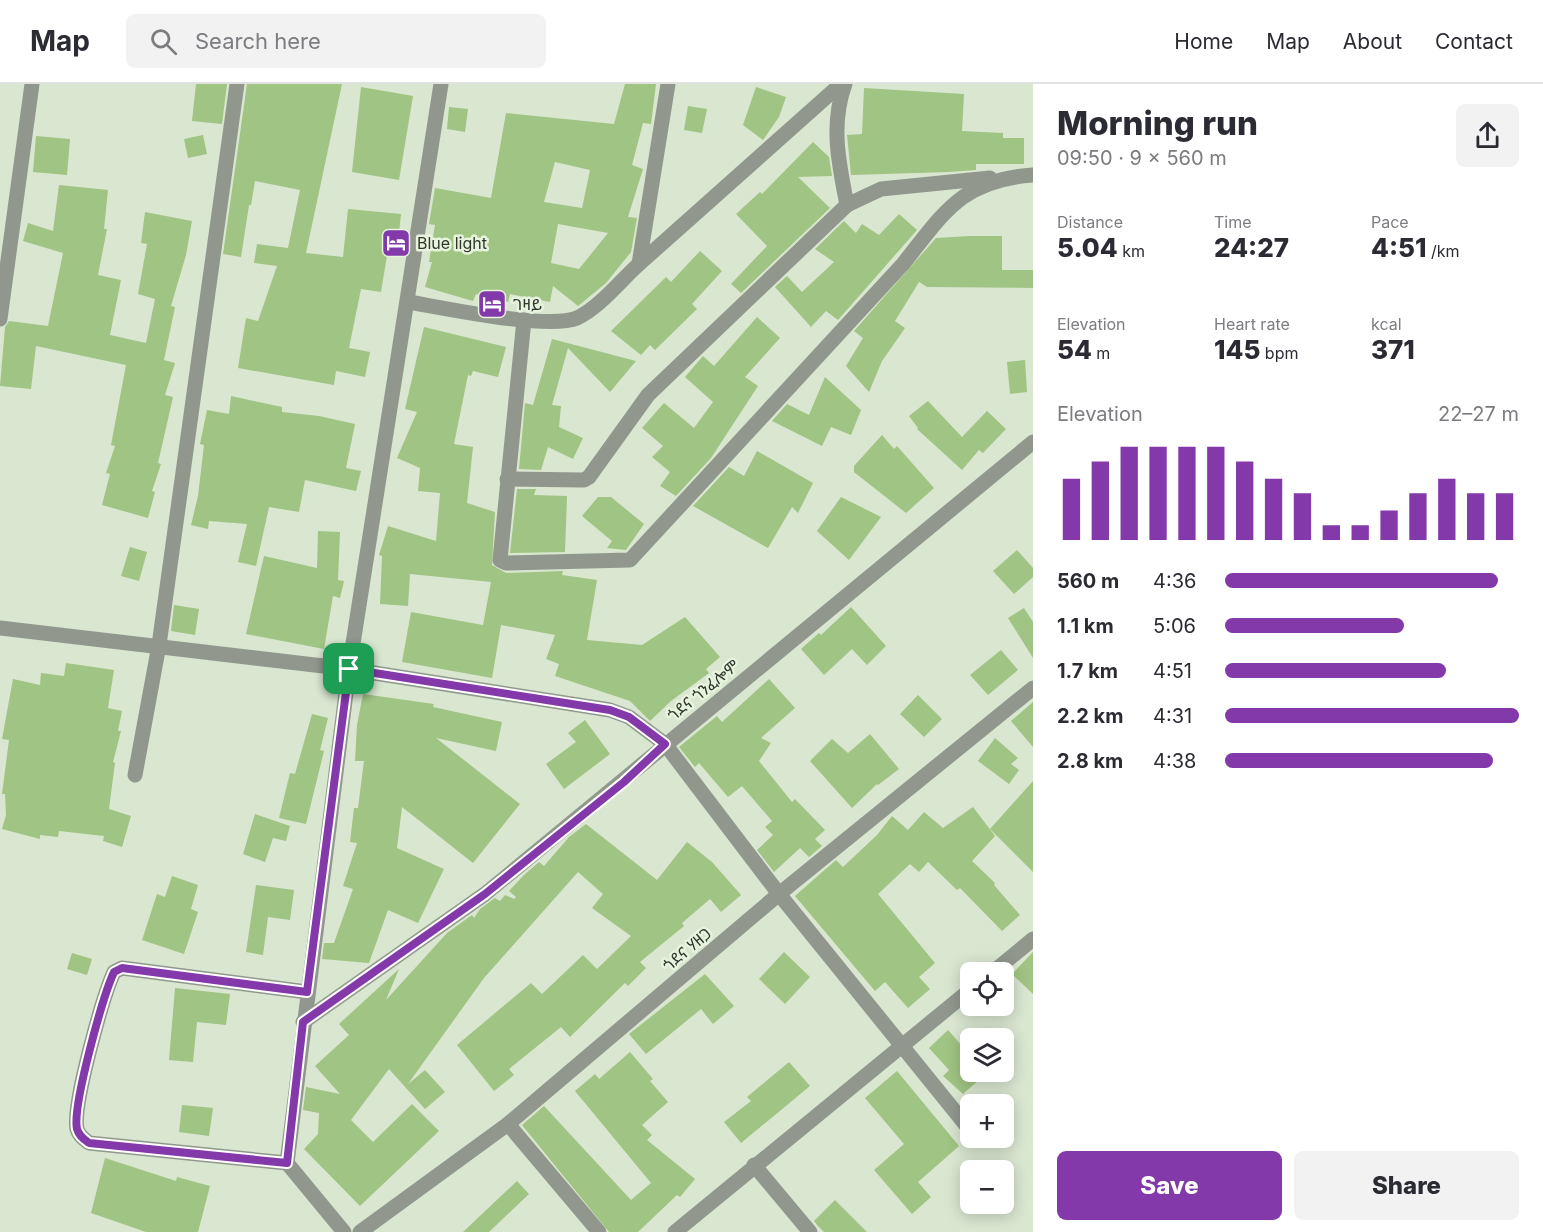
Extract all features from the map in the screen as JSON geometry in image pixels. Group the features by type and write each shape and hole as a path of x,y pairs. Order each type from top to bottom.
{"street":[{"path":"0,319 32,84"},
{"path":"135,775 159,645 237,84"},
{"path":"287,1163 349,669 409,302 441,84"},
{"path":"639,264 668,84"},
{"path":"409,302 524,320 568,321 578,317 843,84"},
{"path":"843,84 836,122 837,148 847,205"},
{"path":"507,479 584,480 589,477 648,395 847,205 880,189 1033,176"},
{"path":"524,320 500,560 506,563 633,558 903,264 944,212 970,191 1003,177"},
{"name":"ጎደና ጎንፈሎም","path":"303,1022 485,894 624,782 665,744 1033,442"},
{"path":"0,628 349,669 610,710 629,717 665,744 779,894 960,1118"},
{"name":"ጎደና ሃዘጋ","path":"360,1232 508,1124 779,894 1033,688"},
{"path":"1005,962 1033,939"},
{"path":"307,992 122,968 114,972 82,1087 76,1127 80,1135 89,1143 287,1163 344,1232"},
{"path":"675,1232 960,998"},
{"path":"508,1124 598,1232"},
{"path":"754,1166 810,1232"}],"building":[{"path":"196,84 227,84 222,124 192,121"},
{"path":"247,84 342,84 306,253 343,257 348,209 401,214 399,233 391,232 381,292 361,289 349,348 370,352 365,377 336,371 334,385 238,368 246,318 258,321 277,266 254,263 257,244 288,248 300,190 255,181 241,257 223,254"},
{"path":"625,84 656,84 651,124 643,123 632,165 643,169 628,217 637,218 631,252 606,283 578,306 553,286 550,302 510,294 508,302 476,294 473,301 425,287 432,262 429,262 435,225 429,224 435,188 491,198 506,113 614,124","holes":["555,162 590,170 582,208 544,202","558,224 608,233 579,269 551,263"]},
{"path":"361,87 413,96 399,180 352,172"},
{"path":"756,87 786,97 779,117 763,140 743,125"},
{"path":"864,88 964,94 962,131 1003,133 1003,138 1024,138 1024,164 976,164 976,170 949,172 851,175 847,135 862,134"},
{"path":"688,106 707,109 702,133 684,130"},
{"path":"449,107 468,109 465,132 447,129"},
{"path":"203,135 207,154 188,158 184,139"},
{"path":"36,136 70,139 67,175 33,172"},
{"path":"813,142 829,157 832,176 798,177 830,208 741,293 731,284 767,246 736,214 760,192 762,194"},
{"path":"59,185 108,190 104,229 107,229 98,275 121,280 110,335 146,343 155,299 138,294 147,244 141,243 145,212 192,221 186,255 171,306 175,307 164,360 175,363 165,395 173,397 158,463 161,464 152,491 155,492 148,518 102,505 110,474 106,473 115,446 111,445 126,365 36,346 31,389 0,386 5,327 9,321 48,326 63,253 23,241 28,223 53,231"},
{"path":"899,214 917,230 838,320 826,311 811,327 775,287 787,276 802,292 834,262 815,249 844,221 856,233 862,224 879,235"},
{"path":"1002,236 1002,270 1033,270 1033,288 927,287 919,282 895,321 905,328 882,361 869,392 846,366 863,338 854,331 936,238"},
{"path":"700,251 722,271 692,304 697,309 655,350 650,345 641,355 611,331 666,277 671,282"},
{"path":"757,317 780,338 745,377 758,386 711,458 676,496 660,486 670,472 652,457 663,446 642,428 664,403 694,428 713,402 685,377 703,356 714,366"},
{"path":"424,327 506,347 498,377 473,371 471,376 468,375 454,444 473,447 467,503 495,512 492,565 506,573 563,571 562,575 597,580 587,640 642,645 685,617 720,657 706,669 709,673 671,701 650,721 630,701 555,676 559,664 546,659 555,635 501,625 492,678 402,662 411,612 483,625 491,582 410,574 408,606 380,604 382,556 379,555 388,526 436,541 440,493 418,491 420,468 397,458 417,412 405,409"},
{"path":"552,339 636,361 610,392 568,348 552,405 561,406 559,427 583,438 573,459 548,447 541,470 519,469 525,403 533,405"},
{"path":"1025,360 1027,392 1010,394 1007,362"},
{"path":"825,377 861,410 851,435 831,427 822,446 772,421 787,404 809,415"},
{"path":"231,396 282,407 282,412 319,416 355,424 346,468 361,471 356,491 305,480 299,512 269,507 256,566 238,562 247,524 209,521 208,529 191,525 198,496 204,445 200,444 207,410 229,414"},
{"path":"928,401 962,437 987,411 1006,429 983,453 979,450 962,470 917,429 909,416"},
{"path":"882,435 894,449 897,446 934,488 906,513 854,472 854,466"},
{"path":"757,451 813,483 798,513 792,507 768,548 693,506 729,467 744,476"},
{"path":"517,489 536,489 534,495 567,496 565,552 510,553"},
{"path":"598,497 611,497 644,524 626,550 607,548 612,541 582,516"},
{"path":"841,497 881,517 849,560 817,531"},
{"path":"318,531 340,532 338,580 344,581 340,598 333,596 324,649 246,634 264,556 317,568"},
{"path":"130,547 147,552 139,581 121,576"},
{"path":"1017,550 1033,568 1033,577 1014,594 993,571"},
{"path":"174,605 199,609 195,635 171,631"},
{"path":"851,607 886,646 867,665 852,649 824,675 801,649 819,633 821,635"},
{"path":"1024,608 1033,622 1033,658 1008,618"},
{"path":"1001,650 1018,670 988,695 970,675"},
{"path":"66,663 114,670 108,708 122,711 118,731 121,731 113,762 115,763 109,809 131,816 122,847 103,841 104,836 59,831 58,837 40,835 40,839 2,829 6,815 5,794 2,794 9,740 2,739 13,679 40,685 41,673 64,676"},
{"path":"769,679 795,708 761,738 771,743 759,761 792,802 795,799 825,830 815,839 822,846 809,857 800,848 774,872 757,850 773,835 765,827 772,821 742,786 728,797 699,763 695,767 679,747 717,716 722,722"},
{"path":"363,694 434,704 433,707 502,722 496,751 436,738 520,804 473,863 402,807 397,848 444,869 418,923 388,910 369,963 322,959 324,943 334,943 353,889 343,886 357,843 350,842 354,808 358,808 364,761 355,761 357,725"},
{"path":"918,695 942,719 924,737 900,714"},
{"path":"1033,702 1033,747 1011,721"},
{"path":"312,714 328,718 320,750 324,751 306,824 279,818 290,773 295,774"},
{"path":"585,720 610,754 564,789 546,764 576,742 568,733"},
{"path":"870,734 899,769 877,784 852,808 810,761 832,739 848,753"},
{"path":"995,738 1018,758 1011,764 1019,770 1009,784 978,761"},
{"path":"1033,781 1033,872 990,829"},
{"path":"973,807 995,836 972,861 995,883 994,885 1020,915 1002,931 960,888 957,890 928,862 919,872 910,864 878,894 935,963 919,977 930,989 908,1008 885,982 875,991 795,896 836,860 843,867 877,835 892,816 908,830 924,812 943,828"},
{"path":"255,814 290,826 286,841 273,838 265,862 243,854"},
{"path":"586,824 657,880 687,842 712,862 741,895 721,912 710,899 682,923 684,926 640,962 646,968 628,986 625,983 570,1037 561,1027 509,1069 514,1075 494,1091 457,1045 531,983 542,994 583,955 597,969 631,936 592,908 603,894 578,872 484,978 408,1084 425,1070 445,1092 425,1109 389,1069 351,1120 373,1142 412,1104 439,1131 360,1206 304,1149 318,1134 319,1113 303,1110 306,1087 340,1094 315,1066 349,1035 339,1024 399,969 386,1000 447,933 472,915 474,918 480,909 495,898 500,901 505,895 514,899 516,897 509,891 524,875 539,862 544,866 569,837"},
{"path":"172,876 198,885 191,909 198,912 184,954 142,940 157,894 165,897"},
{"path":"256,885 294,890 290,920 268,917 263,955 246,952"},
{"path":"784,952 810,977 785,1004 759,979"},
{"path":"1033,952 1033,994 1014,976 1014,972"},
{"path":"72,953 92,959 87,975 67,969"},
{"path":"705,974 734,1006 713,1024 701,1009 646,1054 629,1034"},
{"path":"175,988 230,994 226,1025 197,1022 193,1062 169,1060"},
{"path":"948,1030 960,1044 960,1082 977,1082 963,1094 943,1076 949,1070 929,1048"},
{"path":"630,1052 653,1079 650,1081 668,1102 642,1125 652,1135 647,1140 695,1179 680,1197 677,1195 638,1232 609,1232 522,1125 544,1106 631,1200 651,1183 575,1091 595,1074 599,1079"},
{"path":"789,1062 810,1086 741,1143 724,1122 751,1101 747,1097"},
{"path":"897,1071 959,1146 918,1182 931,1197 912,1214 874,1170 904,1144 865,1098"},
{"path":"182,1105 213,1108 209,1136 179,1132"},
{"path":"105,1158 176,1181 177,1177 210,1186 198,1232 146,1232 91,1213"},
{"path":"517,1181 529,1194 489,1232 463,1232"},
{"path":"835,1200 867,1232 824,1232 818,1226 814,1221"}],"place":[{"name":"Blue light","path":"396,243"},
{"name":"ገዛይ","path":"492,304"}],"route":[{"path":"349,669 610,710 629,717 665,744 624,782 485,894 303,1022 287,1163 89,1143 80,1135 76,1127 82,1087 114,972 122,968 307,992 349,669"}]}
